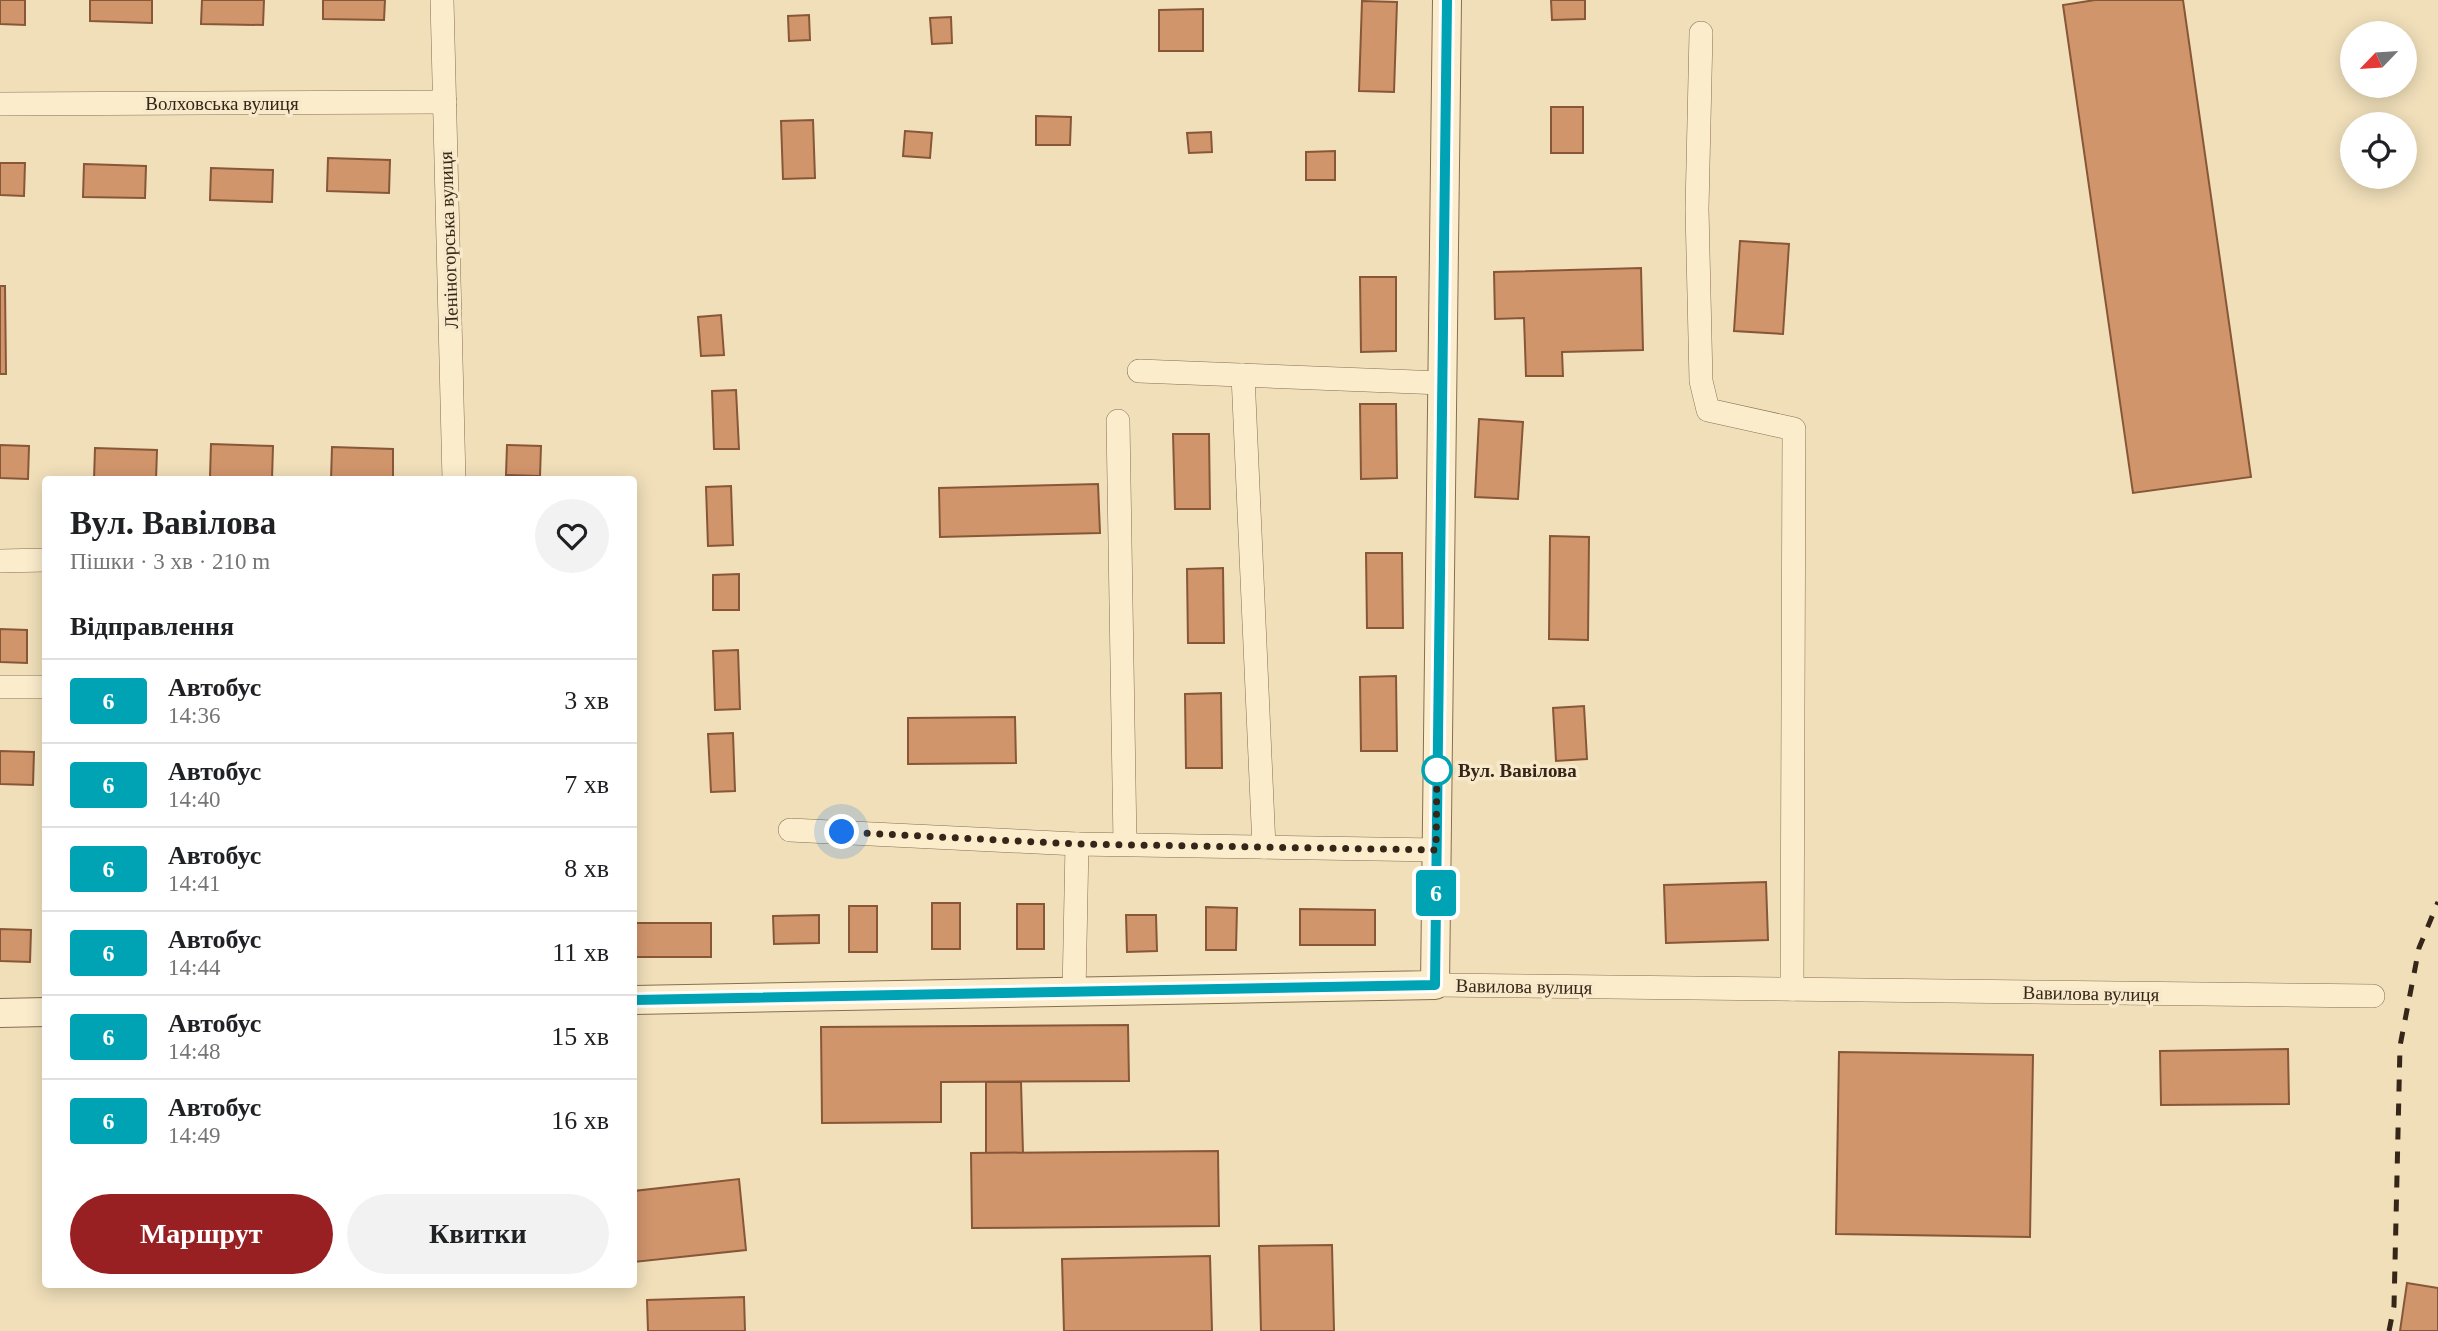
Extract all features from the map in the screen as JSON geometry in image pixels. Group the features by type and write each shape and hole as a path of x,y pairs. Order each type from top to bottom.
{"street":[{"name":"Леніногорська вулиця","path":"442,0 454,476"},
{"path":"1435,985 1447,0"},
{"path":"1701,33 1697,209 1701,381 1708,410 1794,429 1792,989"},
{"name":"Волховська вулиця","path":"0,104 445,102"},
{"path":"1139,371 1442,383"},
{"path":"1243,375 1264,847"},
{"path":"1118,421 1125,844"},
{"path":"0,561 42,560"},
{"path":"0,687 42,687"},
{"path":"790,830 1076,844 1436,850"},
{"path":"1074,993 1076,844"},
{"name":"Вавилова вулиця","path":"637,1000 1435,985 2373,996"},
{"path":"0,1013 42,1012"}],"building":[{"path":"0,0 25,0 25,25 0,24"},
{"path":"90,0 152,0 152,23 90,21"},
{"path":"202,0 264,0 263,25 201,24"},
{"path":"323,0 385,0 384,20 323,19"},
{"path":"1551,0 1585,0 1585,19 1552,20"},
{"path":"2095,0 2183,0 2251,477 2133,493 2063,5"},
{"path":"1362,1 1397,2 1394,92 1359,91"},
{"path":"1203,9 1203,51 1159,51 1159,10"},
{"path":"809,15 810,40 789,41 788,16"},
{"path":"951,17 952,43 932,44 930,18"},
{"path":"1551,107 1583,107 1583,153 1551,153"},
{"path":"1036,116 1071,117 1070,145 1036,145"},
{"path":"813,120 815,178 783,179 781,121"},
{"path":"905,131 932,133 930,158 903,156"},
{"path":"1211,132 1212,152 1189,153 1187,133"},
{"path":"1335,151 1335,180 1306,180 1306,152"},
{"path":"328,158 390,160 389,193 327,191"},
{"path":"0,163 25,163 24,196 0,195"},
{"path":"84,164 146,166 145,198 83,197"},
{"path":"211,168 273,170 272,202 210,200"},
{"path":"1740,241 1789,244 1783,334 1734,331"},
{"path":"1641,268 1643,350 1562,352 1563,376 1526,376 1524,318 1495,319 1494,272"},
{"path":"1360,277 1396,277 1396,351 1361,352"},
{"path":"0,286 5,286 6,374 0,374"},
{"path":"721,315 724,355 701,356 698,317"},
{"path":"736,390 739,449 714,449 712,391"},
{"path":"1360,404 1396,404 1397,478 1361,479"},
{"path":"1479,419 1523,422 1518,499 1475,497"},
{"path":"1173,434 1209,434 1210,509 1175,509"},
{"path":"211,444 273,446 272,476 210,476"},
{"path":"0,445 29,446 28,479 0,478"},
{"path":"507,445 541,446 540,476 506,475"},
{"path":"332,447 393,449 393,476 331,476"},
{"path":"95,448 157,450 156,476 94,476"},
{"path":"1098,484 1100,533 940,537 939,488"},
{"path":"731,486 733,545 708,546 706,487"},
{"path":"1550,536 1589,537 1588,640 1549,639"},
{"path":"1366,553 1402,553 1403,628 1367,628"},
{"path":"1223,568 1224,643 1188,643 1187,569"},
{"path":"739,574 739,610 713,610 713,575"},
{"path":"0,629 27,630 27,663 0,662"},
{"path":"738,650 740,709 715,710 713,651"},
{"path":"1396,676 1397,751 1361,751 1360,677"},
{"path":"1221,693 1222,768 1186,768 1185,694"},
{"path":"1584,706 1587,759 1556,761 1553,708"},
{"path":"1015,717 1016,763 908,764 908,718"},
{"path":"733,733 735,791 711,792 708,734"},
{"path":"0,751 34,752 33,785 0,784"},
{"path":"1766,882 1768,940 1666,943 1664,885"},
{"path":"932,903 960,903 960,949 932,949"},
{"path":"1017,904 1044,904 1044,949 1017,949"},
{"path":"849,906 877,906 877,952 849,952"},
{"path":"1206,907 1237,908 1236,950 1206,950"},
{"path":"1300,909 1375,910 1375,945 1300,945"},
{"path":"819,915 819,943 774,944 773,916"},
{"path":"1126,915 1156,915 1157,951 1127,952"},
{"path":"637,923 711,923 711,957 637,957"},
{"path":"0,929 31,930 30,962 0,961"},
{"path":"1128,1025 1129,1081 941,1082 941,1122 822,1123 821,1027"},
{"path":"2288,1049 2289,1104 2161,1105 2160,1051"},
{"path":"1839,1052 2033,1055 2030,1237 1836,1234"},
{"path":"986,1082 1021,1082 1023,1153 986,1153"},
{"path":"1218,1151 1219,1226 972,1228 971,1153"},
{"path":"739,1179 746,1250 637,1262 637,1191"},
{"path":"1332,1245 1334,1331 1261,1331 1259,1246"},
{"path":"1210,1256 1212,1331 1064,1331 1062,1259"},
{"path":"2407,1283 2438,1288 2438,1331 2400,1331"},
{"path":"744,1297 745,1331 648,1331 647,1300"}],"railway":[{"path":"2389,1331 2394,1306 2400,1046 2419,948 2438,902"}],"bus line":[{"name":"6","path":"637,1000 1435,985 1447,0"}],"place":[{"name":"Вул. Вавілова","path":"1437,770"}],"route":[{"path":"842,832 1076,844 1436,850 1437,770"}]}
